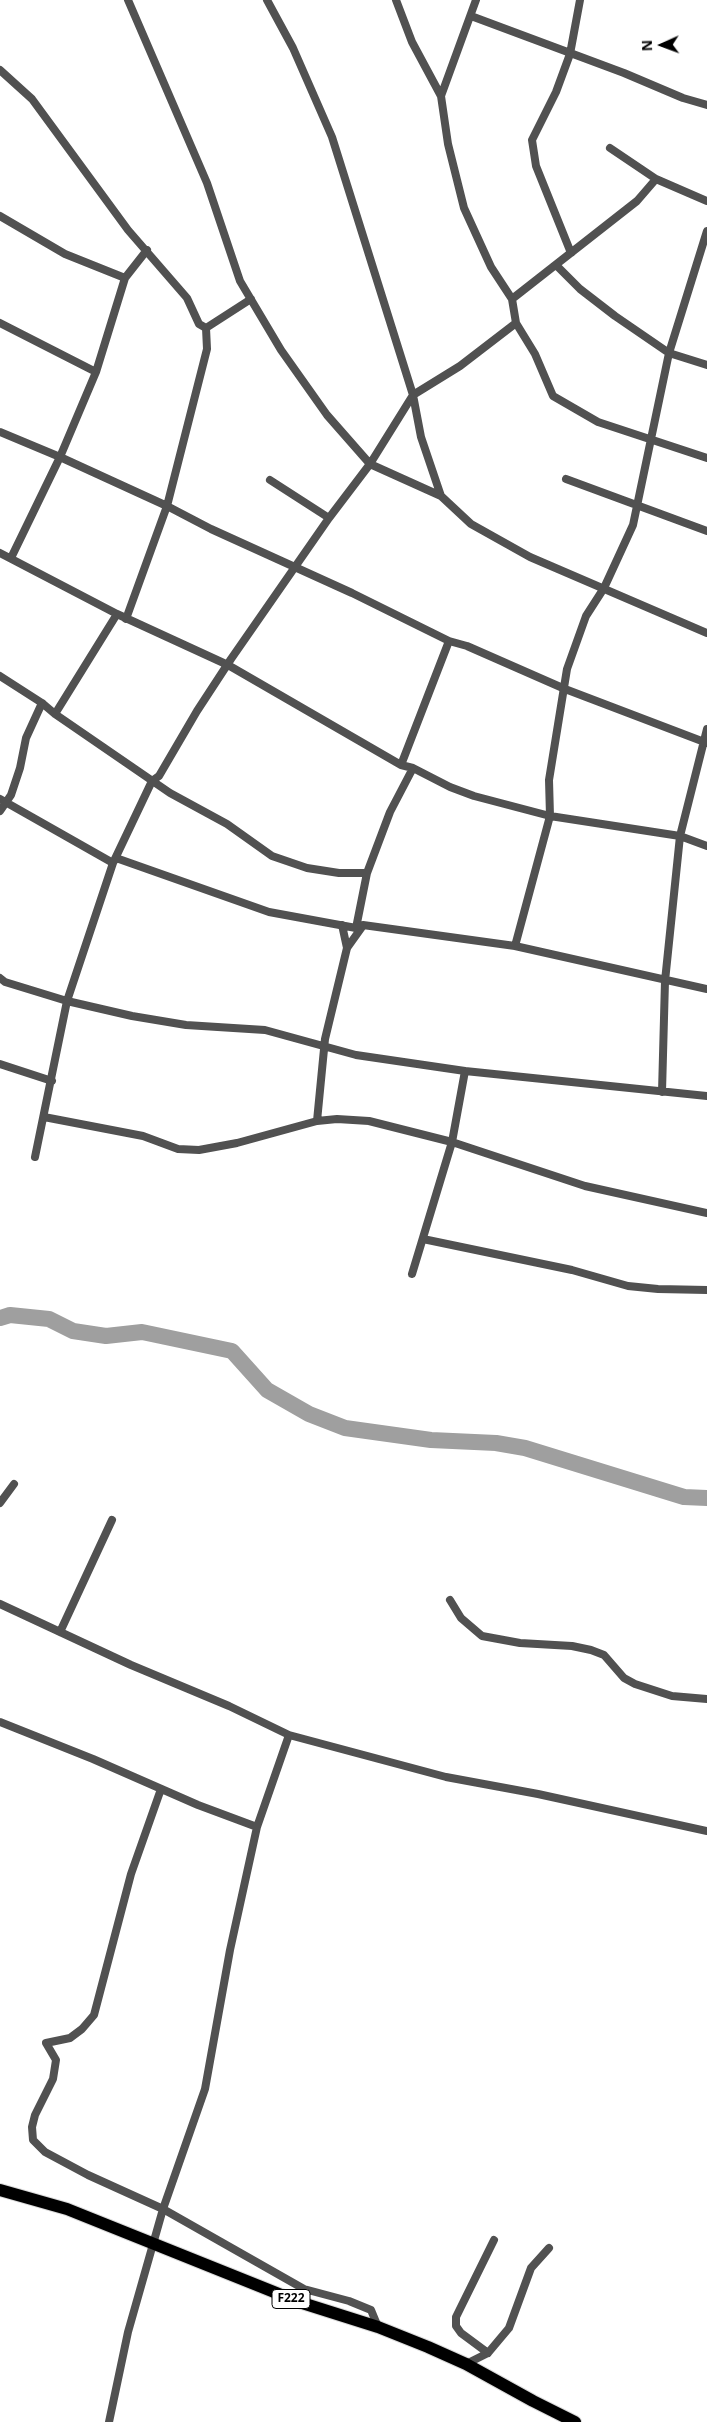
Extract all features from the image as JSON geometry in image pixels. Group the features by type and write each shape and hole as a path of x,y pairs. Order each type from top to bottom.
{"main road":[{"name":"F222","path":"0,2190 67,2210 299,2302 378,2327 466,2364 532,2401 575,2422"}],"street":[{"path":"128,0 155,65 178,111 207,183 240,280 280,350 327,415 370,464 441,496 471,524 530,557 707,633"},
{"path":"267,0 294,48 332,137 413,395 421,436 441,496"},
{"path":"396,0 412,42 441,96 448,144 464,208 491,266 512,299 516,323 535,354 553,396 598,422 707,458"},
{"path":"441,96 476,0"},
{"path":"571,253 536,166 532,140 556,92 570,54 580,0"},
{"path":"471,16 624,73 683,98 707,105"},
{"path":"0,70 32,99 122,223 187,298 199,324 206,328"},
{"path":"610,148 656,179 707,201"},
{"path":"512,299 636,201 656,179"},
{"path":"0,216 65,254 125,278"},
{"path":"515,946 550,816 549,780 567,669 586,616 604,588 633,526 635,505 669,353 706,241 707,230"},
{"path":"11,558 60,457 96,372 125,278 147,250"},
{"path":"556,265 580,289 614,316 669,353 707,365"},
{"path":"206,328 251,300"},
{"path":"0,323 96,372"},
{"path":"35,1157 67,1001 114,861 152,781 159,776 197,711 329,518 370,464 413,395 460,366 516,323"},
{"path":"126,619 167,506 207,349 206,328"},
{"path":"0,432 167,506 211,529 296,567 449,641 467,646 565,689 705,743"},
{"path":"566,479 707,531"},
{"path":"270,480 329,518"},
{"path":"0,553 126,619 228,665 401,765 413,768 474,796 550,816 680,836 707,846"},
{"path":"55,714 116,614"},
{"path":"401,765 449,641"},
{"path":"0,676 42,703 152,781 227,824 272,856 315,869 339,873 367,873"},
{"path":"0,810 3,800 11,795 20,768 26,738 42,703"},
{"path":"662,1092 665,981 680,836 707,730"},
{"path":"317,1121 324,1046 347,948 360,926 367,873 390,812 413,768"},
{"path":"3,800 114,861 269,912 342,925 515,946 707,989"},
{"path":"342,925 347,948"},
{"path":"0,978 5,982 67,1001 186,1025 264,1030 356,1055 465,1071 707,1096"},
{"path":"0,1064 52,1081"},
{"path":"412,1274 452,1142 465,1071"},
{"path":"44,1117 143,1136 178,1149 199,1150 237,1143 317,1121 337,1119 369,1121 452,1142 585,1186 707,1213"},
{"path":"423,1239 572,1270 628,1286 707,1290"},
{"path":"0,1503 14,1484"},
{"path":"60,1632 112,1520"},
{"path":"450,1600 461,1618 482,1636 520,1643 572,1646 590,1650 604,1656 624,1678 636,1684 672,1696 707,1699"},
{"path":"0,1604 130,1665 229,1706 288,1735 446,1777 538,1794 707,1831"},
{"path":"0,1722 93,1759 198,1805 256,1827"},
{"path":"109,2422 128,2332 162,2210 205,2089 232,1941 256,1827 288,1735"},
{"path":"161,1789 130,1874 94,2015 82,2029 70,2038 46,2043 56,2060 55,2070 53,2079 35,2115 32,2127 33,2140 45,2152 162,2210 304,2289 349,2301 371,2310 378,2327"},
{"path":"488,2353 461,2333 456,2326 456,2317 494,2240"},
{"path":"466,2364 488,2353 509,2328 531,2268 549,2248"},
{"path":"299,2302 304,2289"}],"waterway":[{"path":"0,1318 10,1315 49,1319 73,1331 106,1336 142,1332 232,1351 267,1390 309,1414 345,1428 431,1440 496,1443 525,1448 684,1497 707,1498"}]}
